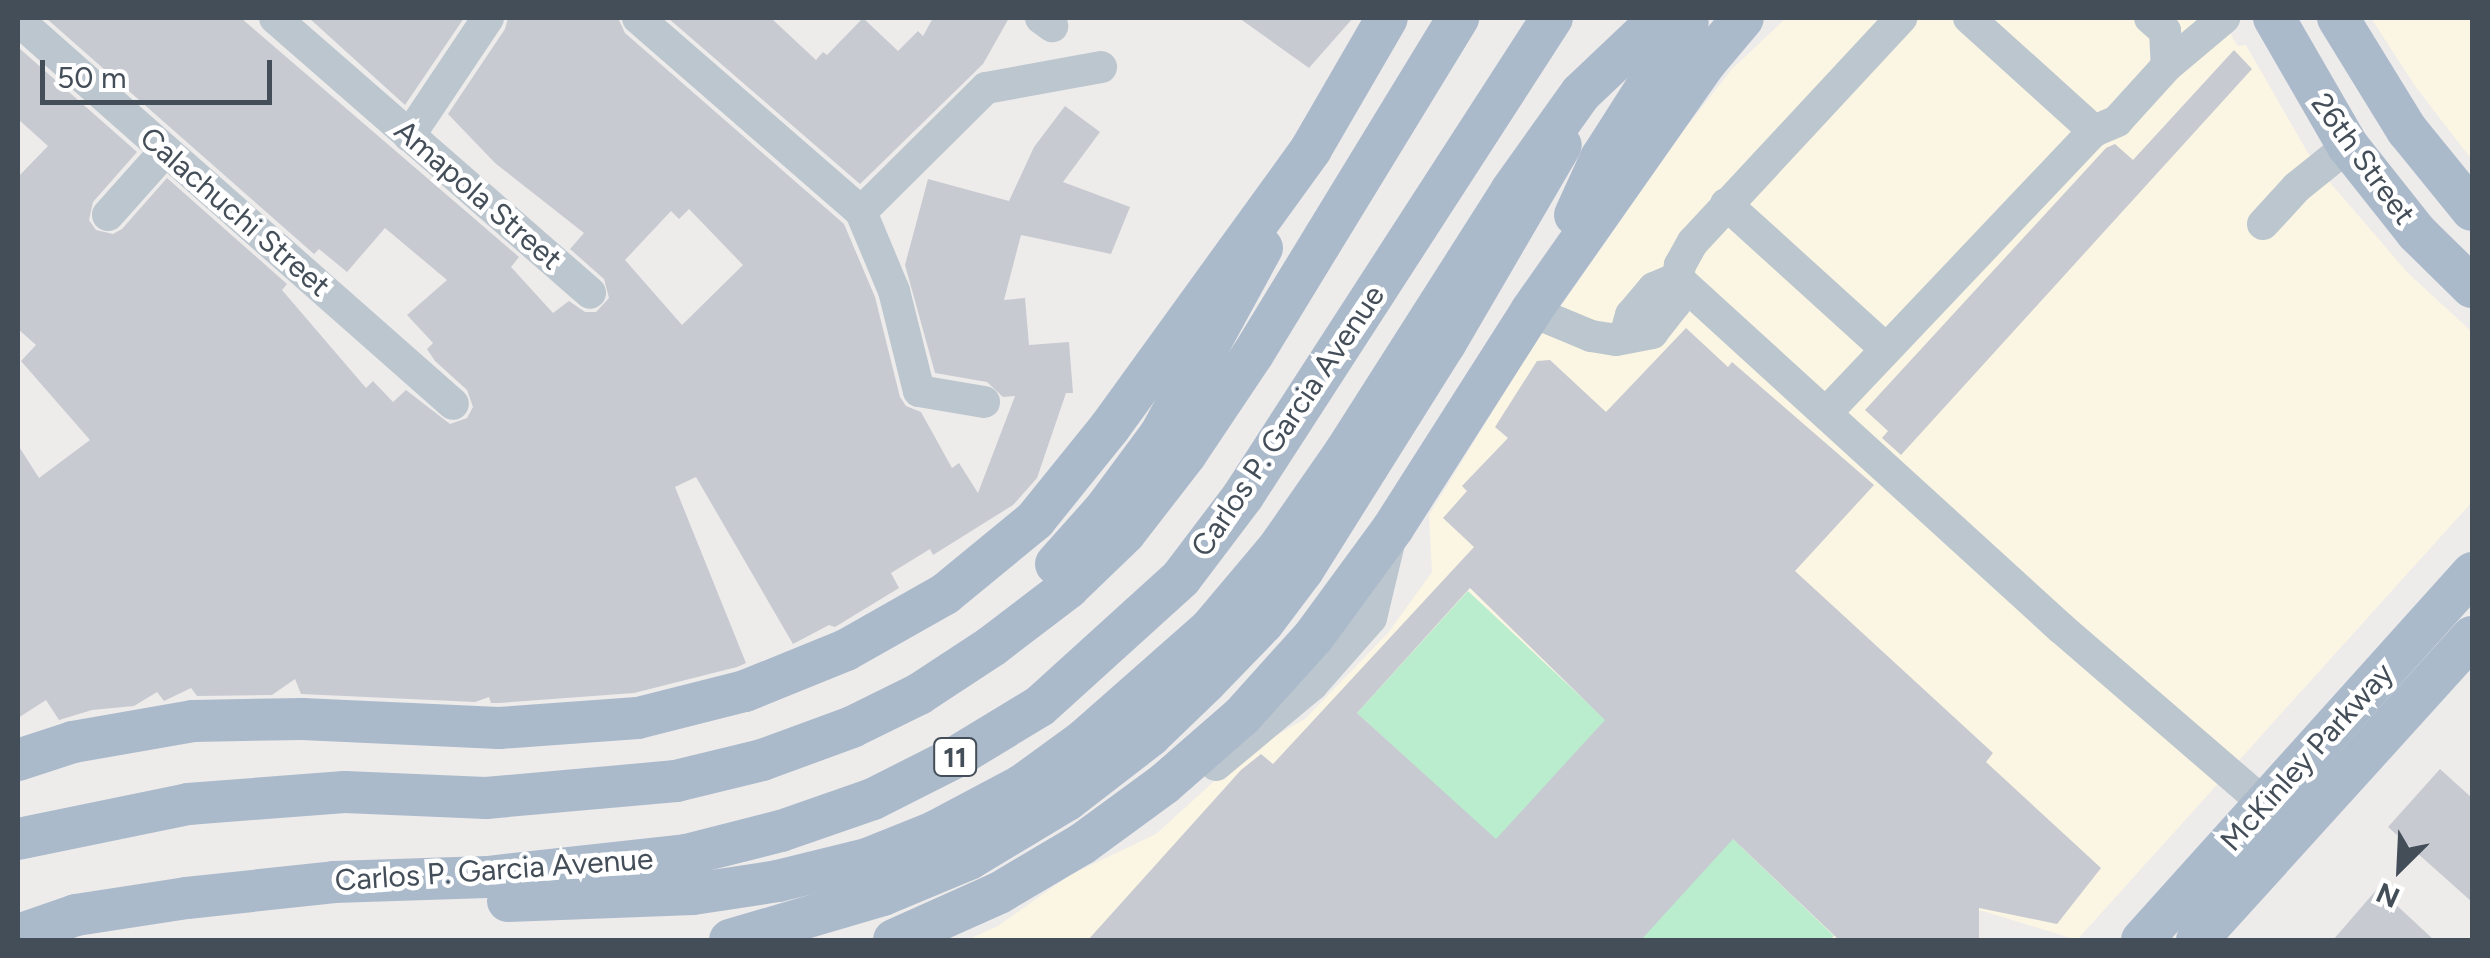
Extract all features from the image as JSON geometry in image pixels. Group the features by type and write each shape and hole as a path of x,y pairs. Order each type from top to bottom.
{"main road":[{"path":"992,646 1160,435 1231,310 1310,149 1387,18"},
{"name":"11","path":"18,839 188,804 345,792 486,798 676,781 762,760 852,727 919,694 992,646 1068,588 1124,533 1186,454 1253,354 1458,18"},
{"name":"Carlos P. Garcia Avenue","path":"18,935 76,915 334,882 487,877 686,855 781,832 874,798 956,757 1040,706 1120,638 1181,578 1244,496 1552,18"},
{"path":"730,940 883,895 969,859 1067,800 1150,736 1206,682 1263,623 1343,508 1535,193 1630,18"},
{"path":"894,940 999,893 1082,844 1164,784 1242,716 1314,636 1392,528 1531,310 1661,124 1743,18"},
{"name":"26th Street","path":"2274,18 2354,154 2417,233 2472,286"},
{"name":"26th Street","path":"2338,18 2407,130 2472,210"},
{"path":"334,882 492,902 693,894 778,881 868,859 934,832 1021,786 1084,742 1210,628 1278,548 1345,452 1511,192 1581,93 1674,20"},
{"path":"1531,310 1601,158 1674,20"},
{"path":"18,760 73,742 193,720 302,719 499,728 638,718 745,691 846,650 944,594 1035,520 1110,427 1310,149"},
{"name":"McKinley Parkway","path":"2142,940 2472,573"},
{"name":"McKinley Parkway","path":"2197,940 2472,637"}],"street":[{"name":"Amapola Street","path":"275,18 590,294"},
{"path":"409,136 488,18"},
{"path":"638,18 861,212 894,292 919,391 984,402"},
{"path":"1531,310 1591,336 1625,336 1631,315 1654,288 1676,278 1693,242 1901,18"},
{"path":"1969,18 2094,131"},
{"path":"2167,66 2158,24 2207,18"},
{"path":"1828,412 2094,131 2117,121 2167,66 2224,18"},
{"name":"Calachuchi Street","path":"18,20 453,404"},
{"path":"861,212 986,88 1101,67"},
{"path":"108,216 165,150"},
{"path":"2270,230 2298,186 2354,154"},
{"path":"1726,204 1886,348"},
{"path":"1676,278 2296,831"}],"shaded area":[{"path":"1786,18 2224,18 2238,46 2246,45 2308,153 2332,185 2408,273 2472,332 2472,502 2077,940 1983,911 1945,910 1831,940 967,940 998,926 1070,875 1156,834 1244,754 1305,719 1388,633 1432,572 1429,515 1535,343 1684,130 1732,69"},
{"path":"2371,18 2472,18 2472,160 2415,86"}],"green space":[{"path":"1468,591 1834,936 1829,940 1605,940 1357,713"}],"building":[{"path":"46,18 241,18 519,257 511,267 553,313 569,301 585,312 596,312 609,298 604,279 570,249 584,233 495,163 448,114 505,29 508,18 618,18 625,33 844,224 875,297 900,397 906,406 921,412 952,468 959,463 978,493 1015,396 1003,397 987,382 935,373 905,265 928,179 1009,201 1034,147 1065,106 1100,132 1063,182 1130,207 1111,254 1021,235 1004,300 1025,298 1029,345 1069,342 1073,393 1066,393 1037,478 1013,505 933,555 930,549 891,573 899,588 835,627 829,625 793,644 696,477 675,487 746,663 737,667 634,693 499,703 491,703 489,697 475,702 301,694 295,679 272,695 197,696 191,688 164,701 157,692 134,706 92,710 59,720 46,700 18,718 18,445 39,478 90,440 21,361 36,345 18,329 18,177 48,146 18,119 19,48 137,152 93,202 89,220 96,230 113,234 122,229 167,178 287,284 282,290 366,388 373,381 393,402 406,390 450,424 467,418 473,407 467,390 435,361 427,349 433,343 407,315 447,280 385,228 347,272 319,249 314,254","holes":["689,209 743,265 682,325 625,260 671,211 679,219"]},
{"path":"309,18 464,18 405,105"},
{"path":"668,18 771,18 816,60 823,52 827,55 863,18 898,51 918,31 923,36 933,18 1009,18 983,64 860,184"},
{"path":"1239,18 1353,18 1309,68"},
{"path":"2234,50 2252,69 1901,455 1882,438 1888,431 1865,410 2106,148 2115,144 2133,160"},
{"path":"1686,328 1728,367 1732,362 1874,485 1795,571 1993,753 1986,762 2101,868 2057,924 1979,908 1979,940 1839,940 1733,839 1641,940 1088,940 1241,770 1261,754 1273,764 1474,547 1443,518 1467,491 1462,486 1508,438 1495,427 1537,361 1550,360 1606,412","holes":["1470,588 1605,720 1496,839 1357,713"]},
{"path":"2440,769 2472,798 2472,902 2388,827"},
{"path":"2378,888 2434,940 2333,940"}]}
